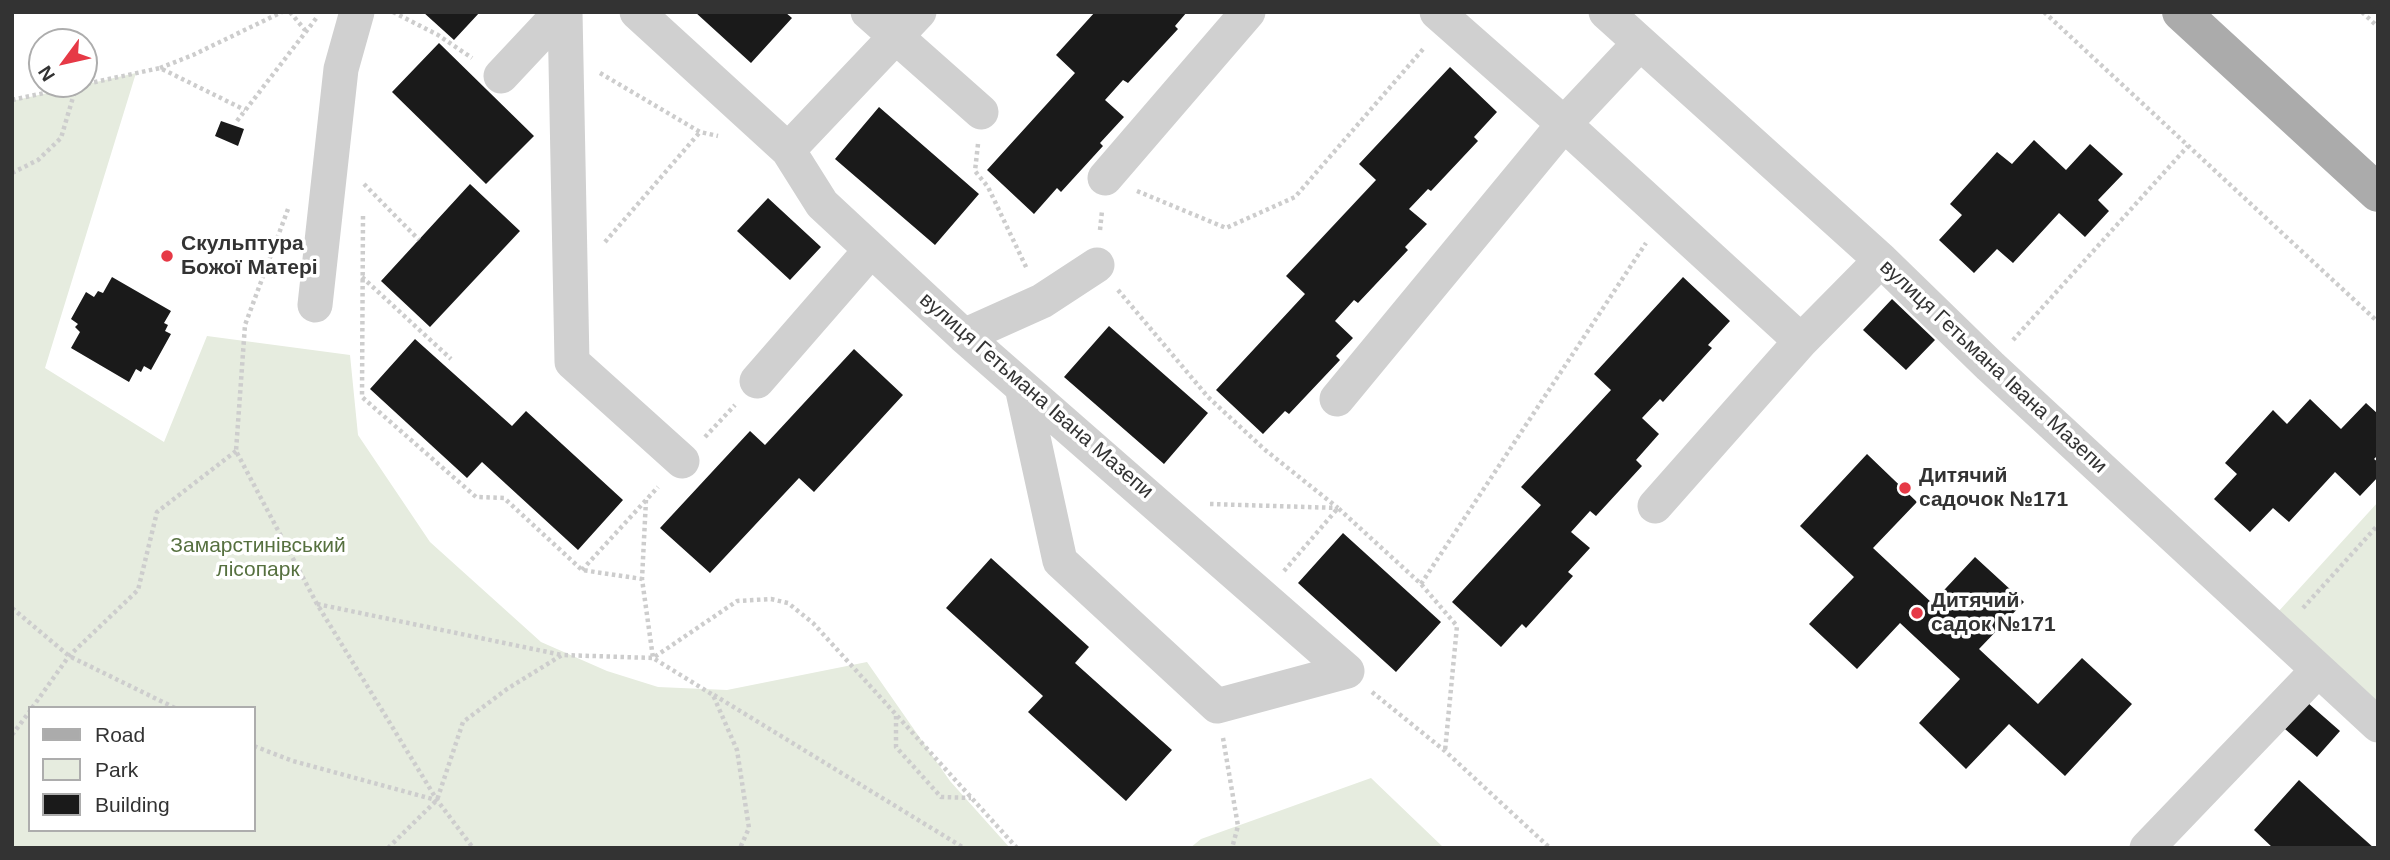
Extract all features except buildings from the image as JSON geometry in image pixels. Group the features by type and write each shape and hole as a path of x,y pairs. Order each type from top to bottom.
{"main road":[{"path":"2181,12 2378,193"}],"lane":[{"path":"315,305 341,69 358,12"},
{"path":"501,76 563,12"},
{"path":"563,12 572,362 682,461"},
{"name":"вулиця Гетьмана Івана Мазепи","path":"637,12 788,150 822,204 871,250 964,336 1347,671"},
{"path":"868,12 981,112"},
{"path":"788,150 919,12"},
{"path":"1105,178 1248,12"},
{"name":"вулиця Гетьмана Івана Мазепи","path":"1606,12 1881,260 1990,366 2378,724"},
{"path":"1443,17 1801,341"},
{"path":"1337,399 1564,124 1640,43"},
{"path":"757,381 871,250"},
{"path":"1655,506 1801,341 1881,260"},
{"path":"964,336 1042,301 1097,265"},
{"path":"1022,387 1060,561 1217,706 1347,671"},
{"path":"2147,848 2318,670"}],"path":[{"path":"12,100 160,68 282,12"},
{"path":"289,12 305,30"},
{"path":"237,121 321,12"},
{"path":"2045,12 2378,322"},
{"path":"2362,12 2378,27"},
{"path":"1443,17 1295,197 1226,228 1105,178 1097,265 1208,397 1264,449 1338,508 1421,584 1457,626 1444,751"},
{"path":"160,68 245,110"},
{"path":"12,173 38,160 61,138 73,98"},
{"path":"981,112 975,171 988,187 1042,301"},
{"path":"569,234 600,247 700,132"},
{"path":"1990,366 2188,146"},
{"path":"363,197 364,183 419,240"},
{"path":"293,197 245,324 236,451 317,604 437,800 473,848"},
{"path":"363,210 362,397 476,497 504,498 582,570 642,579"},
{"path":"1421,584 1664,216"},
{"path":"362,276 452,359"},
{"path":"33,706 69,656 138,590 157,512 236,451"},
{"path":"582,570 646,500 642,579 653,658"},
{"path":"1157,503 1338,508"},
{"path":"1262,597 1338,508"},
{"path":"2279,634 2378,525"},
{"path":"2372,532 2378,537"},
{"path":"653,658 737,601 771,599 788,603 813,623 1017,848"},
{"path":"317,604 562,655 653,658 964,848"},
{"path":"12,608 69,656 171,706"},
{"path":"388,848 437,800 463,722 507,688 562,655"},
{"path":"1347,671 1444,751 1550,848"},
{"path":"713,695 737,750 749,828 740,848"},
{"path":"1217,706 1238,826 1232,848"},
{"path":"12,735 28,713"},
{"path":"896,715 896,747 941,797 972,798"},
{"path":"256,747 293,761 437,800"}],"green space":[{"name":"Замарстинівський лісопарк","path":"136,73 45,368 164,442 207,336 350,355 358,435 430,542 541,642 607,671 658,687 727,690 867,662 950,781 1010,848 12,848 12,101 28,97 98,98 98,82"},
{"path":"2378,502 2378,704 2278,612"},
{"path":"1371,778 1444,848 1190,848 1201,839"}],"place":[{"name":"Скульптура Божої Матері","path":"167,256"},
{"name":"Дитячий садочок №171","path":"1905,488"},
{"name":"Дитячий садок №171","path":"1917,613"}]}
